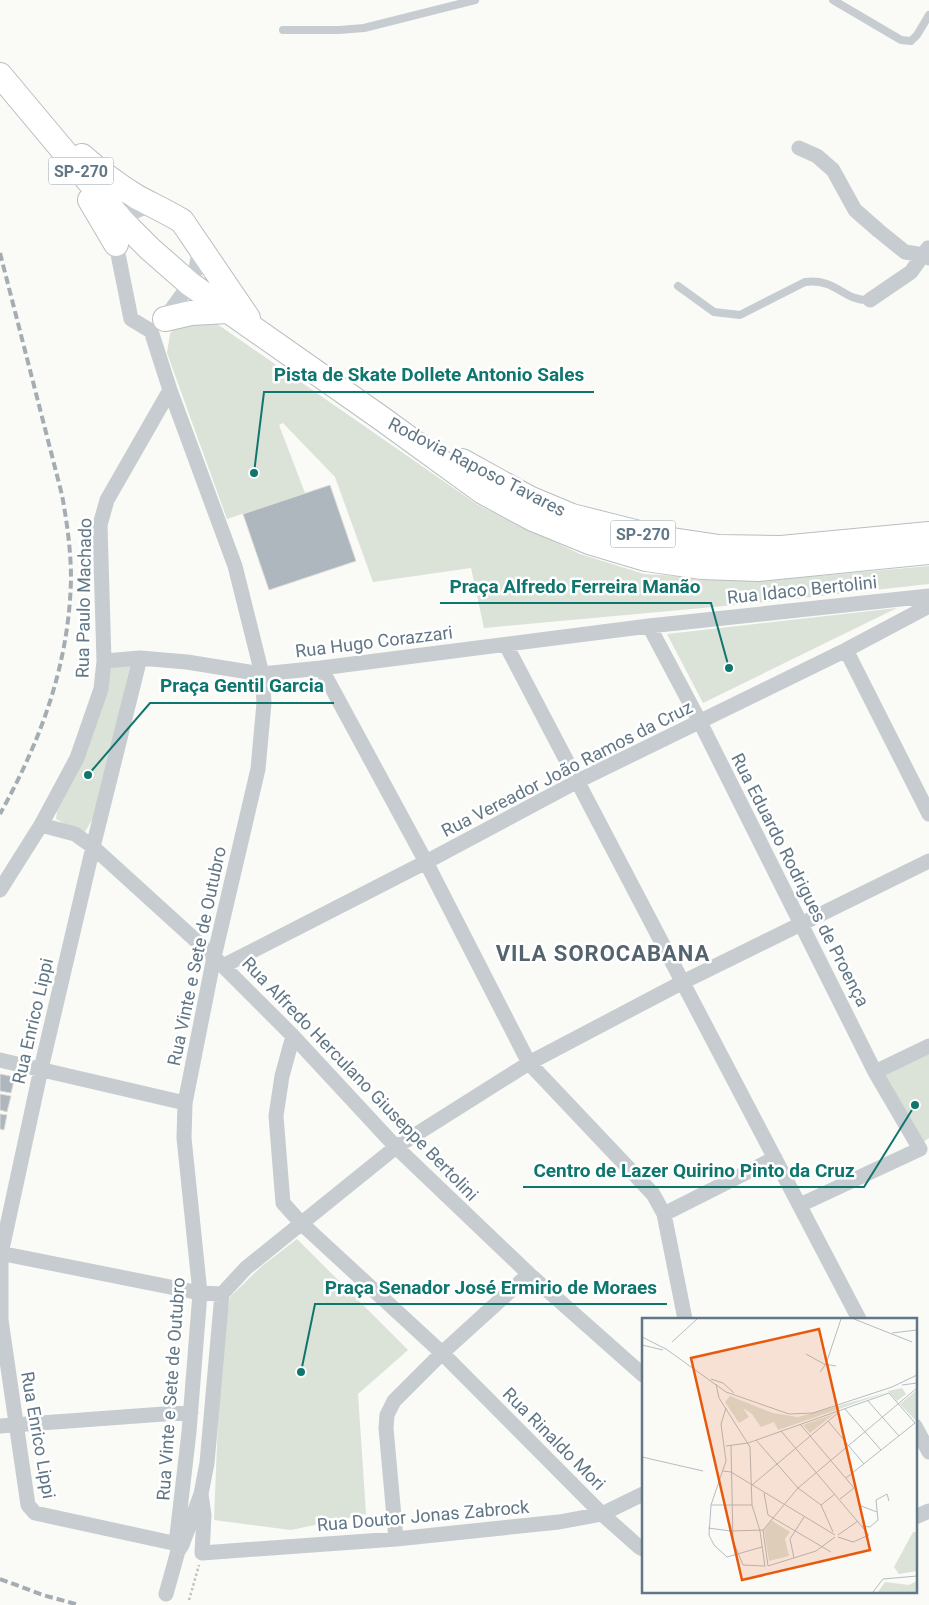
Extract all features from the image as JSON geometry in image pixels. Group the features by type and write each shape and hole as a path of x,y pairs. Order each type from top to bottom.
{"highway":[{"name":"Rodovia Raposo Tavares","path":"0,75 123,222 190,284 483,492 533,519 589,542 646,559 702,567 758,569 929,552"},
{"path":"39,120 103,174 136,196 182,221 256,330"},
{"path":"39,120 98,212 116,244"},
{"path":"158,325 191,313 228,311"},
{"name":"Rodovia Raposo Tavares","path":"381,418 529,498 572,516 659,538 720,547 782,548 929,534"}],"street":[{"path":"798,148 817,156 833,170 855,210 879,232 904,252 927,253"},
{"path":"152,204 137,209 123,222 116,244 131,319 158,325 190,284 196,269 200,247"},
{"path":"870,300 911,272 927,253"},
{"name":"Rua Vinte e Sete de Outubro","path":"158,325 170,390 235,566 262,674 264,704 258,769 218,962 185,1103 184,1138 200,1294 179,1547"},
{"name":"Rua Paulo Machado","path":"0,890 41,824 77,758 100,690 104,661 100,525 106,500 170,390"},
{"name":"Rua Idaco Bertolini","path":"649,626 929,596"},
{"name":"Rua Vereador João Ramos da Cruz","path":"218,962 426,862 578,781 846,650 929,606"},
{"name":"Rua Hugo Corazzari","path":"104,661 140,658 187,662 262,674 649,626"},
{"name":"Rua Eduardo Rodrigues de Proença","path":"649,626 700,722 875,1072 920,1149 800,1205"},
{"path":"506,645 858,1318"},
{"path":"846,650 929,814"},
{"name":"Rua Enrico Lippi","path":"140,658 93,846 0,1253 1,1320 28,1505 35,1513 179,1547"},
{"path":"321,668 426,862 529,1063 653,1194 664,1214 685,1318"},
{"name":"Rua Alfredo Herculano Giuseppe Bertolini","path":"41,824 75,834 93,846 218,962 293,1036 396,1148 529,1274 642,1374"},
{"path":"0,1253 200,1294 222,1294 246,1268 396,1148 529,1063 683,982 929,861"},
{"name":"Rua Rinaldo Mori","path":"293,1036 282,1076 276,1116 282,1203 301,1224 442,1353 602,1514 642,1549"},
{"path":"875,1072 929,1046"},
{"path":"0,1060 185,1103"},
{"path":"664,1214 775,1158"},
{"path":"396,1539 386,1428 387,1415 394,1401 442,1353 529,1274"},
{"name":"Rua Vinte e Sete de Outubro","path":"166,1594 179,1547 201,1494 207,1464 222,1294"},
{"path":"0,1426 191,1412"},
{"path":"916,1425 929,1433"},
{"path":"916,1426 929,1452"},
{"name":"Rua Vinte e Sete de Outubro","path":"201,1494 204,1515 202,1554"},
{"name":"Rua Doutor Jonas Zabrock","path":"202,1554 396,1539 559,1522 602,1514 642,1494"},
{"path":"916,1516 929,1510"}],"lane":[{"path":"283,30 364,28 475,0"},
{"path":"833,0 901,40 911,41 917,35 929,15"},
{"path":"678,286 714,312 727,315 740,315 806,282 817,281 832,284 854,298 862,301 870,300"}],"path":[{"path":"189,1600 202,1554"}],"shaded area":[{"path":"210,319 478,505 580,554 644,574 761,581 929,566 929,584 757,603 484,628 471,568 373,582 335,477 283,423 279,425 305,493 227,519 167,353 170,334 175,327"},
{"path":"897,608 703,703 667,634"},
{"path":"109,665 130,666 93,818 85,832 70,827 56,819 58,804"},
{"path":"929,1050 929,1138 922,1143 881,1071"},
{"path":"297,1239 408,1350 358,1394 366,1514 291,1530 214,1520 221,1344 230,1297 262,1266"}],"building":[{"path":"330,485 356,561 269,590 243,514"},
{"path":"0,1074 15,1077 11,1093 0,1091"},
{"path":"0,1094 11,1096 7,1112 0,1110"},
{"path":"0,1114 7,1115 4,1130 0,1129"}],"railway":[{"path":"0,253 62,495 71,579 65,642 50,701 28,758 0,814"},
{"path":"0,1579 43,1595 79,1605"}],"place":[{"name":"Pista de Skate Dollete Antonio Sales","path":"254,473"},
{"name":"Praça Alfredo Ferreira Manão","path":"729,668"},
{"name":"Praça Gentil Garcia","path":"88,775"},
{"name":"Centro de Lazer Quirino Pinto da Cruz","path":"915,1105"},
{"name":"Praça Senador José Ermirio de Moraes","path":"301,1372"}],"district":[{"name":"VILA SOROCABANA","path":"603,953"}]}
